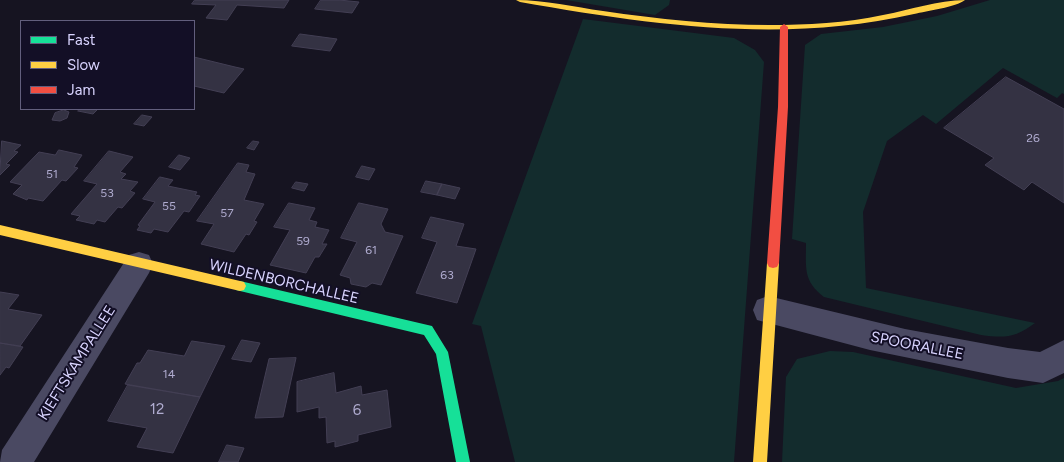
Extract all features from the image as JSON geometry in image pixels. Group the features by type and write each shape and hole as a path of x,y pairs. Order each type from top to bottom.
{"street":[{"path":"520,0 669,23 739,28 866,21 929,10 961,0"},
{"path":"760,462 768,310 783,107 784,27"},
{"name":"WILDENBORCHALLEE","path":"0,230 428,330 442,352 463,462"},
{"name":"KIEFTSKAMPALLEE","path":"14,462 139,264"},
{"name":"SPOORALLEE","path":"768,310 866,336 998,362 1042,368 1064,355"}],"green space":[{"path":"566,0 670,0 669,5 655,15"},
{"path":"990,0 1064,0 1064,94 1062,93 1057,98 1003,68 936,124 923,115 887,141 863,212 866,288 1035,323 1022,332 1010,336 981,335 824,297 812,285 807,273 806,243 792,239 805,45 821,34 883,27 937,16"},
{"path":"583,19 734,38 755,50 764,62 734,462 515,462 481,326 472,324"},
{"path":"830,351 853,352 1016,388 1058,381 1064,378 1064,462 782,462 786,377 797,359"}],"building":[{"path":"195,0 289,0 284,8 237,5 227,20 206,18 216,5 192,4"},
{"path":"321,0 359,2 352,13 315,9"},
{"path":"300,34 337,39 330,51 292,46"},
{"path":"195,57 244,69 224,93 195,86"},
{"path":"1006,77 1064,109 1064,203 1032,182 1024,190 985,165 994,158 944,128"},
{"path":"64,110 69,112 67,118 60,121 52,120 55,113"},
{"path":"79,110 97,110 93,114"},
{"path":"142,115 152,117 144,126 134,124"},
{"path":"2,141 21,145 14,151 18,152 6,164 10,165 0,175"},
{"path":"253,141 259,142 254,150 247,148"},
{"path":"59,150 82,155 74,167 78,168 66,181 62,180 43,201 28,198 27,200 13,194 22,185 10,182 39,152 55,155"},
{"path":"109,151 133,157 120,172 126,174 121,179 138,182 130,191 135,193 122,208 118,207 105,222 97,220 94,224 76,220 80,216 71,214 97,184 84,181"},
{"path":"179,155 190,158 180,170 169,167"},
{"path":"238,163 249,165 246,172 255,174 244,200 264,204 254,221 257,222 249,235 246,234 234,252 201,244 214,224 197,221"},
{"path":"362,166 375,169 369,180 356,177"},
{"path":"160,177 173,180 168,186 197,192 195,195 200,196 189,212 184,211 168,232 154,229 151,233 137,230 140,226 138,225 155,202 143,199"},
{"path":"426,181 442,184 437,195 421,192"},
{"path":"296,182 308,184 304,191 292,188"},
{"path":"442,184 460,188 455,199 437,195"},
{"path":"289,203 315,208 309,220 317,222 315,227 329,230 322,244 327,244 319,257 315,257 306,273 270,265 290,230 274,227"},
{"path":"359,203 388,209 381,224 385,232 403,236 381,285 372,283 366,287 351,284 350,278 340,275 357,242 341,238"},
{"path":"431,217 464,224 456,246 476,249 457,303 416,293 437,242 422,238"},
{"path":"0,292 19,295 8,309 42,315 20,346 0,343"},
{"path":"242,340 260,343 251,362 232,359"},
{"path":"192,341 225,346 200,397 125,384 137,363 140,363 148,350 184,356"},
{"path":"0,343 23,347 9,368 6,367 0,375"},
{"path":"296,358 283,417 255,418 269,359"},
{"path":"334,373 336,393 361,386 362,395 387,390 391,427 358,435 358,441 335,447 335,441 327,443 326,417 319,418 319,407 297,412 297,382"},
{"path":"128,385 200,397 173,453 137,447 147,428 108,421"},
{"path":"227,445 244,448 238,462 219,462"}],"traffic: fast":[{"path":"240,286 428,330 442,352 463,462"}],"traffic: slow":[{"path":"520,0 602,14 686,24 769,28 853,23 894,16 961,0"},
{"path":"0,230 240,286"},
{"path":"760,462 773,263"}],"traffic: jam":[{"path":"773,263 783,107 784,27"}]}
